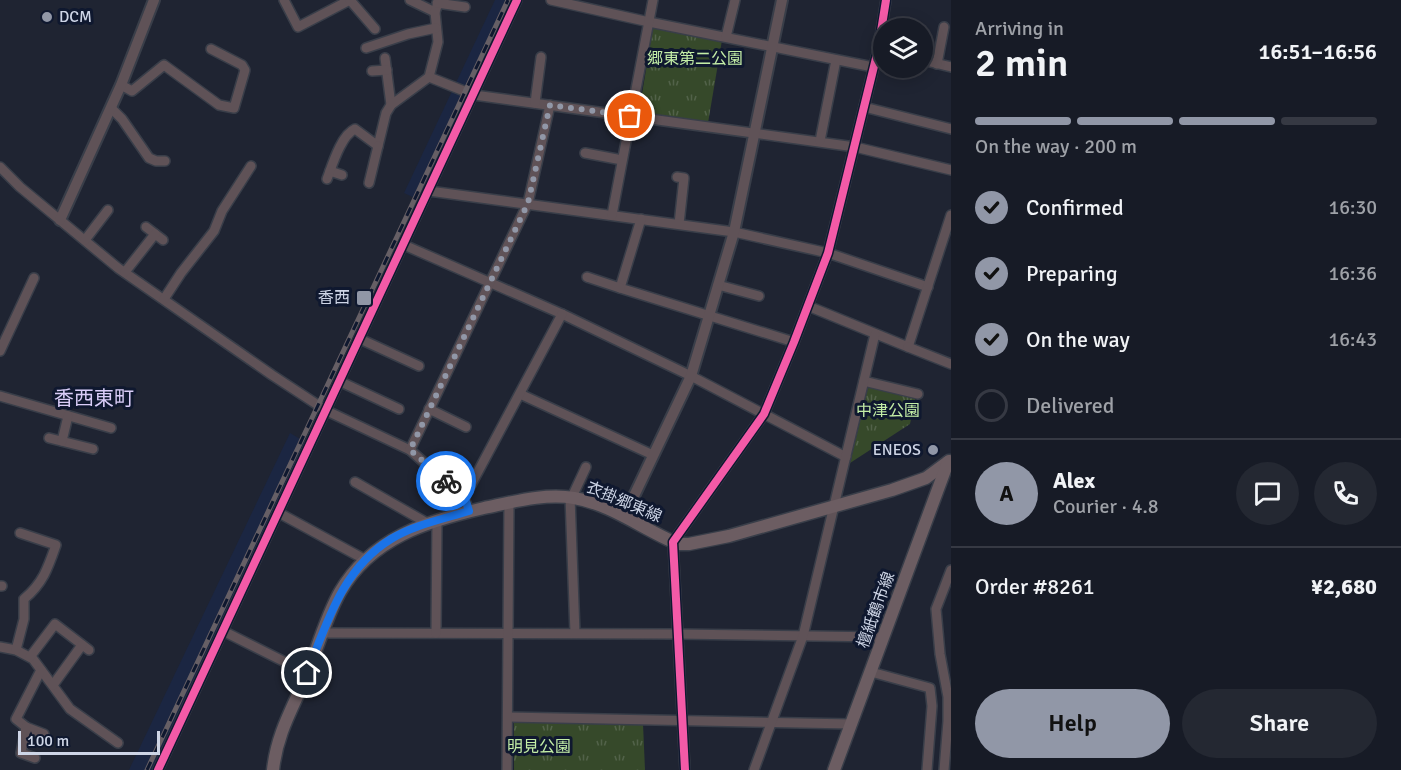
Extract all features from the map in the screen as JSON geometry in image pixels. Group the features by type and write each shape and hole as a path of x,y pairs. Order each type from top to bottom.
{"main road":[{"name":"衣掛郷東線","path":"273,770 281,730 341,591 364,560 391,539 432,522 469,511 509,502 548,497 571,497 624,517 673,542 688,544 704,542 892,490 926,478 950,459"},
{"name":"檀紙鶴市線","path":"834,770 950,459"}],"street":[{"path":"60,220 121,85 154,0"},
{"path":"284,0 298,27 350,0 375,29"},
{"path":"410,0 465,7"},
{"path":"158,770 341,382 517,0"},
{"path":"551,0 586,4 649,22 873,67 828,253 764,414 673,542 685,770"},
{"path":"612,214 653,0"},
{"path":"726,37 735,0"},
{"path":"624,517 691,376 734,232 782,0"},
{"path":"884,18 886,0"},
{"path":"369,183 386,113 391,105 429,77 438,42 436,28 438,3"},
{"path":"937,64 944,27"},
{"path":"366,48 408,34 436,28"},
{"path":"121,85 132,91 164,65 219,105 234,108 245,70 242,65 211,49"},
{"path":"536,103 541,57"},
{"path":"385,58 391,105"},
{"path":"820,141 836,60"},
{"path":"933,63 951,67"},
{"path":"372,71 387,70"},
{"path":"429,77 474,95 820,141 951,170"},
{"path":"410,450 528,203 550,105"},
{"path":"864,107 951,129"},
{"path":"111,108 122,119 149,158 156,161 165,160"},
{"path":"342,176 328,175 350,131 355,129 378,146"},
{"path":"585,153 622,160"},
{"path":"164,299 214,231 222,211 251,166"},
{"path":"0,168 8,177 125,272 272,375 327,411 410,450 465,498 469,511"},
{"path":"0,185 8,177"},
{"path":"676,177 684,178 679,224"},
{"path":"429,191 734,232 828,253 928,287"},
{"path":"85,240 108,210"},
{"path":"908,347 951,214"},
{"path":"620,288 641,219"},
{"path":"125,272 159,237 146,226"},
{"path":"404,245 562,314 691,376 846,457"},
{"path":"587,277 794,342"},
{"path":"0,351 34,278"},
{"path":"718,285 759,296"},
{"path":"808,306 951,364"},
{"path":"465,498 562,314"},
{"path":"754,770 803,636 875,334"},
{"path":"360,339 419,366"},
{"path":"864,381 918,394"},
{"path":"341,382 399,409"},
{"path":"520,394 653,455"},
{"path":"0,396 111,428"},
{"path":"429,409 466,427"},
{"path":"62,441 68,416"},
{"path":"49,438 93,449"},
{"path":"575,633 571,497 586,467"},
{"path":"355,482 432,522 435,633"},
{"path":"507,770 509,502"},
{"path":"279,513 364,560"},
{"path":"16,650 24,619 24,599 37,588 48,570 56,545 20,533"},
{"path":"944,770 948,697 940,654 936,609 951,570"},
{"path":"30,657 55,624 86,647 53,686"},
{"path":"223,631 307,673"},
{"path":"322,633 575,633 884,637"},
{"path":"0,647 16,650 33,659 70,709 118,743"},
{"path":"940,654 951,663"},
{"path":"41,670 16,719 26,727 44,734"},
{"path":"871,672 930,688 932,706 927,770"},
{"path":"507,717 852,724"},
{"path":"26,727 21,753 35,758"}],"shaded area":[{"path":"495,0 514,0 421,201 404,193"},
{"path":"290,433 307,443 153,770 129,770"}],"green space":[{"name":"郷東第二公園","path":"653,28 722,40 708,123 639,112"},
{"name":"中津公園","path":"869,383 916,395 910,424 850,463"},
{"name":"明見公園","path":"514,722 643,724 645,770 514,770"}],"railway":[{"path":"147,770 508,0"}],"cycle path":[{"path":"158,770 517,0"},
{"path":"685,770 673,542 764,414 794,342 828,253 878,50 886,0"}],"way so far":[{"path":"446,481 410,450 528,203 550,105 630,116"}],"place":[{"name":"DCM","path":"47,17"},
{"name":"香西","path":"364,298"},
{"name":"ENEOS","path":"933,450"}],"district":[{"name":"香西東町","path":"94,398"}],"route":[{"path":"307,673 334,604 357,567 364,560 391,539 427,523 469,511 465,498 446,481"}]}
